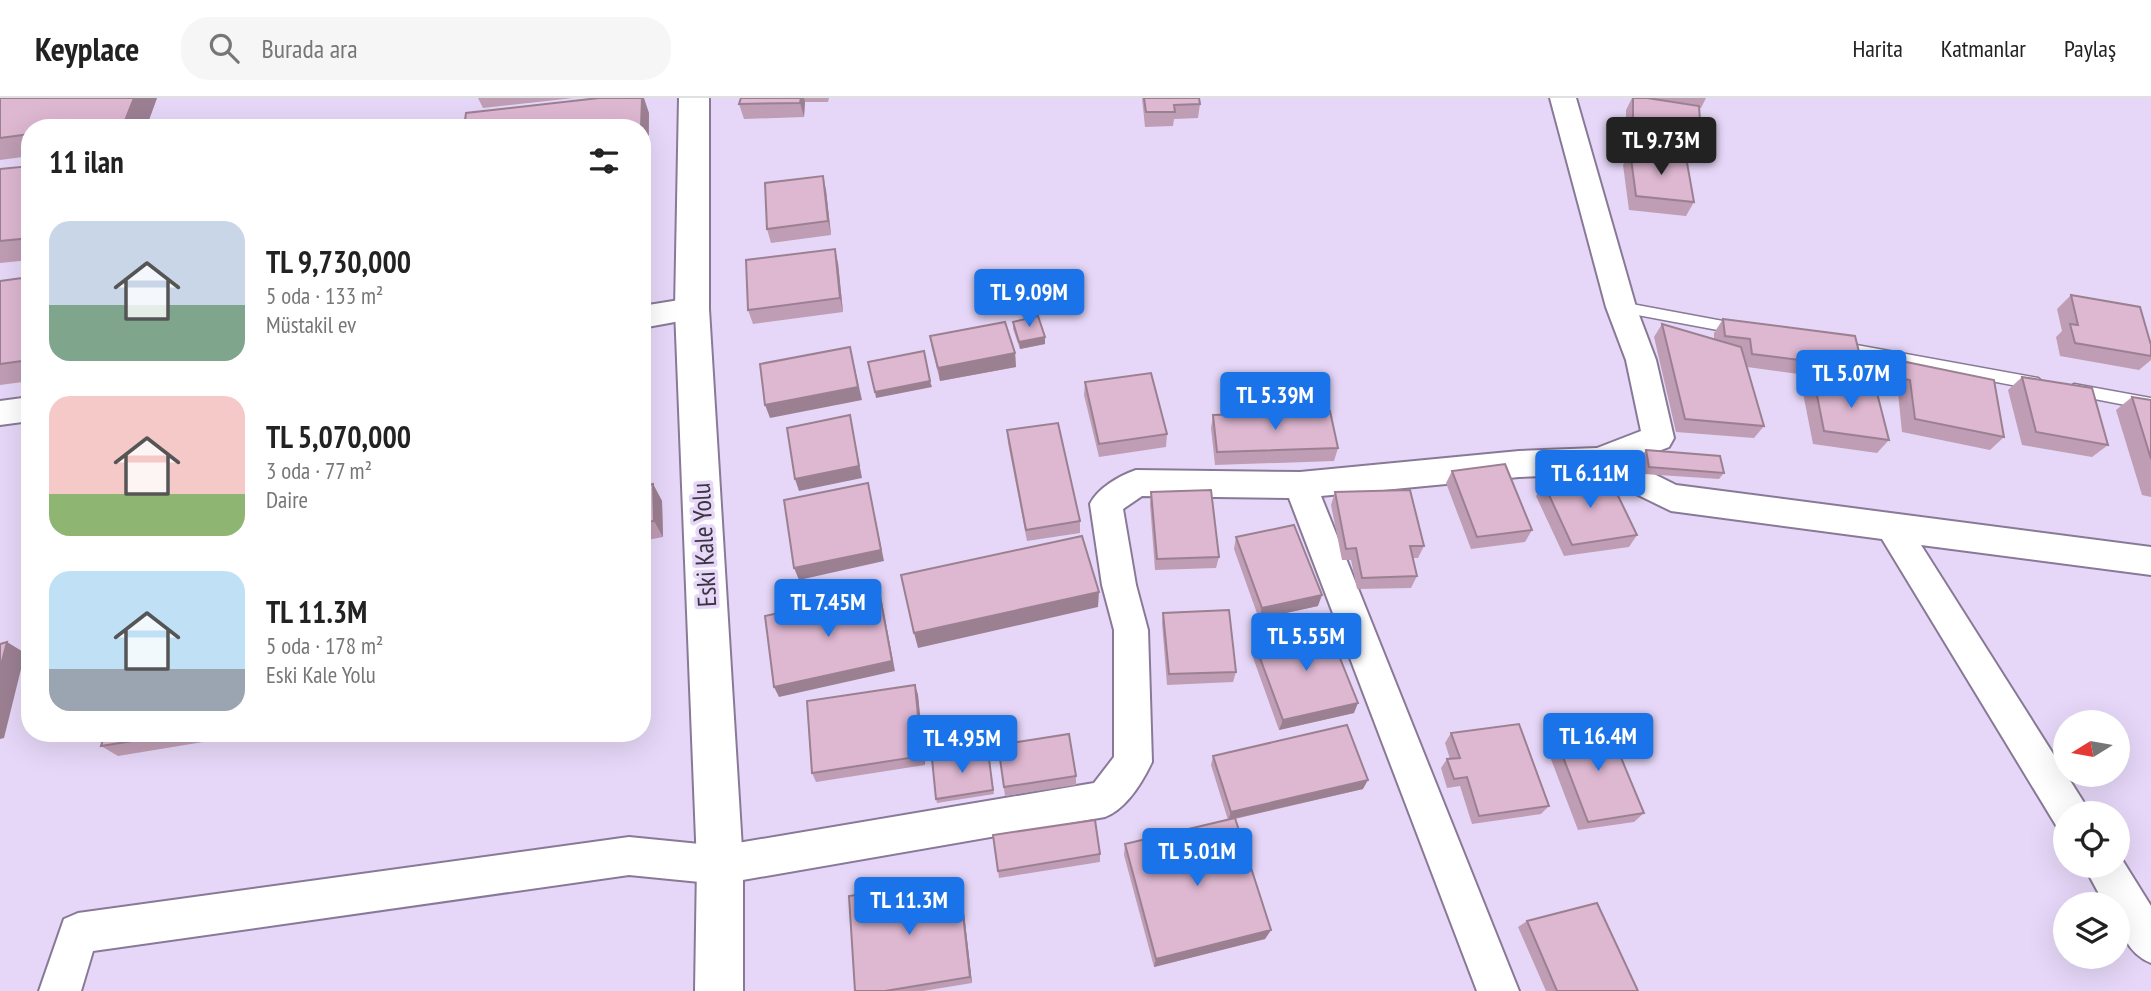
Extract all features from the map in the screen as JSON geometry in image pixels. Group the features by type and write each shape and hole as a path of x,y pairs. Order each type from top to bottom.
{"street":[{"name":"Eski Kale Yolu","path":"694,98 692,309 720,865 719,991"},
{"path":"60,991 78,933 629,856 720,865 1105,799 1133,762 1131,631 1119,585 1106,503 1136,483 1300,485 1519,464 1599,461 1658,438 1641,360 1621,307 1563,98"},
{"path":"651,316 692,309"},
{"path":"0,413 21,410"},
{"path":"1599,461 1671,498 2151,561"},
{"path":"1300,485 1498,991"},
{"path":"1893,529 2062,801"},
{"path":"2110,878 2151,943"}],"lane":[{"path":"1621,307 1757,332"},
{"path":"1825,345 2151,404"}],"building":[{"path":"0,98 134,98 126,119 21,119 21,135 0,138"},
{"path":"599,98 642,98 641,119 465,119 466,113"},
{"path":"741,98 801,98 800,103 739,104"},
{"path":"1144,98 1199,98 1200,104 1174,105 1175,112 1146,112"},
{"path":"1633,98 1699,106 1700,121 1691,120 1692,145 1633,136"},
{"path":"1630,151 1686,157 1694,202 1636,196"},
{"path":"21,167 21,239 0,241 0,169"},
{"path":"823,176 828,221 767,229 765,183"},
{"path":"835,249 840,298 748,310 746,260"},
{"path":"21,278 21,361 0,364 0,281"},
{"path":"2071,295 2140,307 2151,345 2151,356 2075,343 2070,324 2078,325"},
{"path":"1038,316 1045,337 1019,342 1013,322"},
{"path":"1723,319 1855,336 1863,368 1752,354 1750,339 1725,336"},
{"path":"1005,322 1015,353 938,368 930,336"},
{"path":"1662,324 1741,347 1764,426 1685,419"},
{"path":"850,347 858,387 765,405 760,364"},
{"path":"924,351 930,381 875,392 868,362"},
{"path":"1882,357 1994,380 2004,437 1915,419 1910,380 1884,375"},
{"path":"1151,373 1167,434 1099,444 1085,382"},
{"path":"2022,377 2092,388 2108,445 2036,432"},
{"path":"1814,380 1876,389 1889,440 1824,431"},
{"path":"2132,397 2151,400 2151,459"},
{"path":"1330,411 1338,448 1217,452 1213,415"},
{"path":"850,415 859,466 795,479 787,428"},
{"path":"1058,423 1080,521 1026,530 1007,430"},
{"path":"1646,450 1720,456 1724,473 1649,467"},
{"path":"1505,464 1532,530 1477,537 1452,471"},
{"path":"1608,475 1637,535 1572,545 1544,484"},
{"path":"868,483 881,550 794,568 784,500"},
{"path":"651,484 654,521 651,521"},
{"path":"1211,490 1219,557 1157,559 1151,492"},
{"path":"1410,490 1424,546 1410,546 1417,576 1362,578 1356,548 1346,549 1335,492"},
{"path":"1294,525 1322,595 1262,608 1236,537"},
{"path":"1082,536 1099,592 914,633 901,575"},
{"path":"879,591 892,661 774,687 765,616"},
{"path":"1229,610 1236,672 1169,674 1163,613"},
{"path":"1327,626 1358,703 1283,720 1254,642"},
{"path":"7,642 0,669 0,644"},
{"path":"915,685 922,756 812,773 807,701"},
{"path":"1519,724 1549,806 1479,816 1467,777 1454,779 1447,759 1460,758 1451,733"},
{"path":"1607,724 1644,813 1588,822 1553,731"},
{"path":"1347,725 1368,780 1231,812 1213,756"},
{"path":"1069,734 1076,776 1004,787 998,745"},
{"path":"102,742 126,742 101,746"},
{"path":"988,751 993,790 936,799 932,759"},
{"path":"1235,818 1271,930 1156,959 1125,844"},
{"path":"1095,820 1100,854 998,871 993,835"},
{"path":"959,879 970,977 885,991 855,991 849,896"},
{"path":"1597,903 1638,991 1557,991 1527,921"}]}
